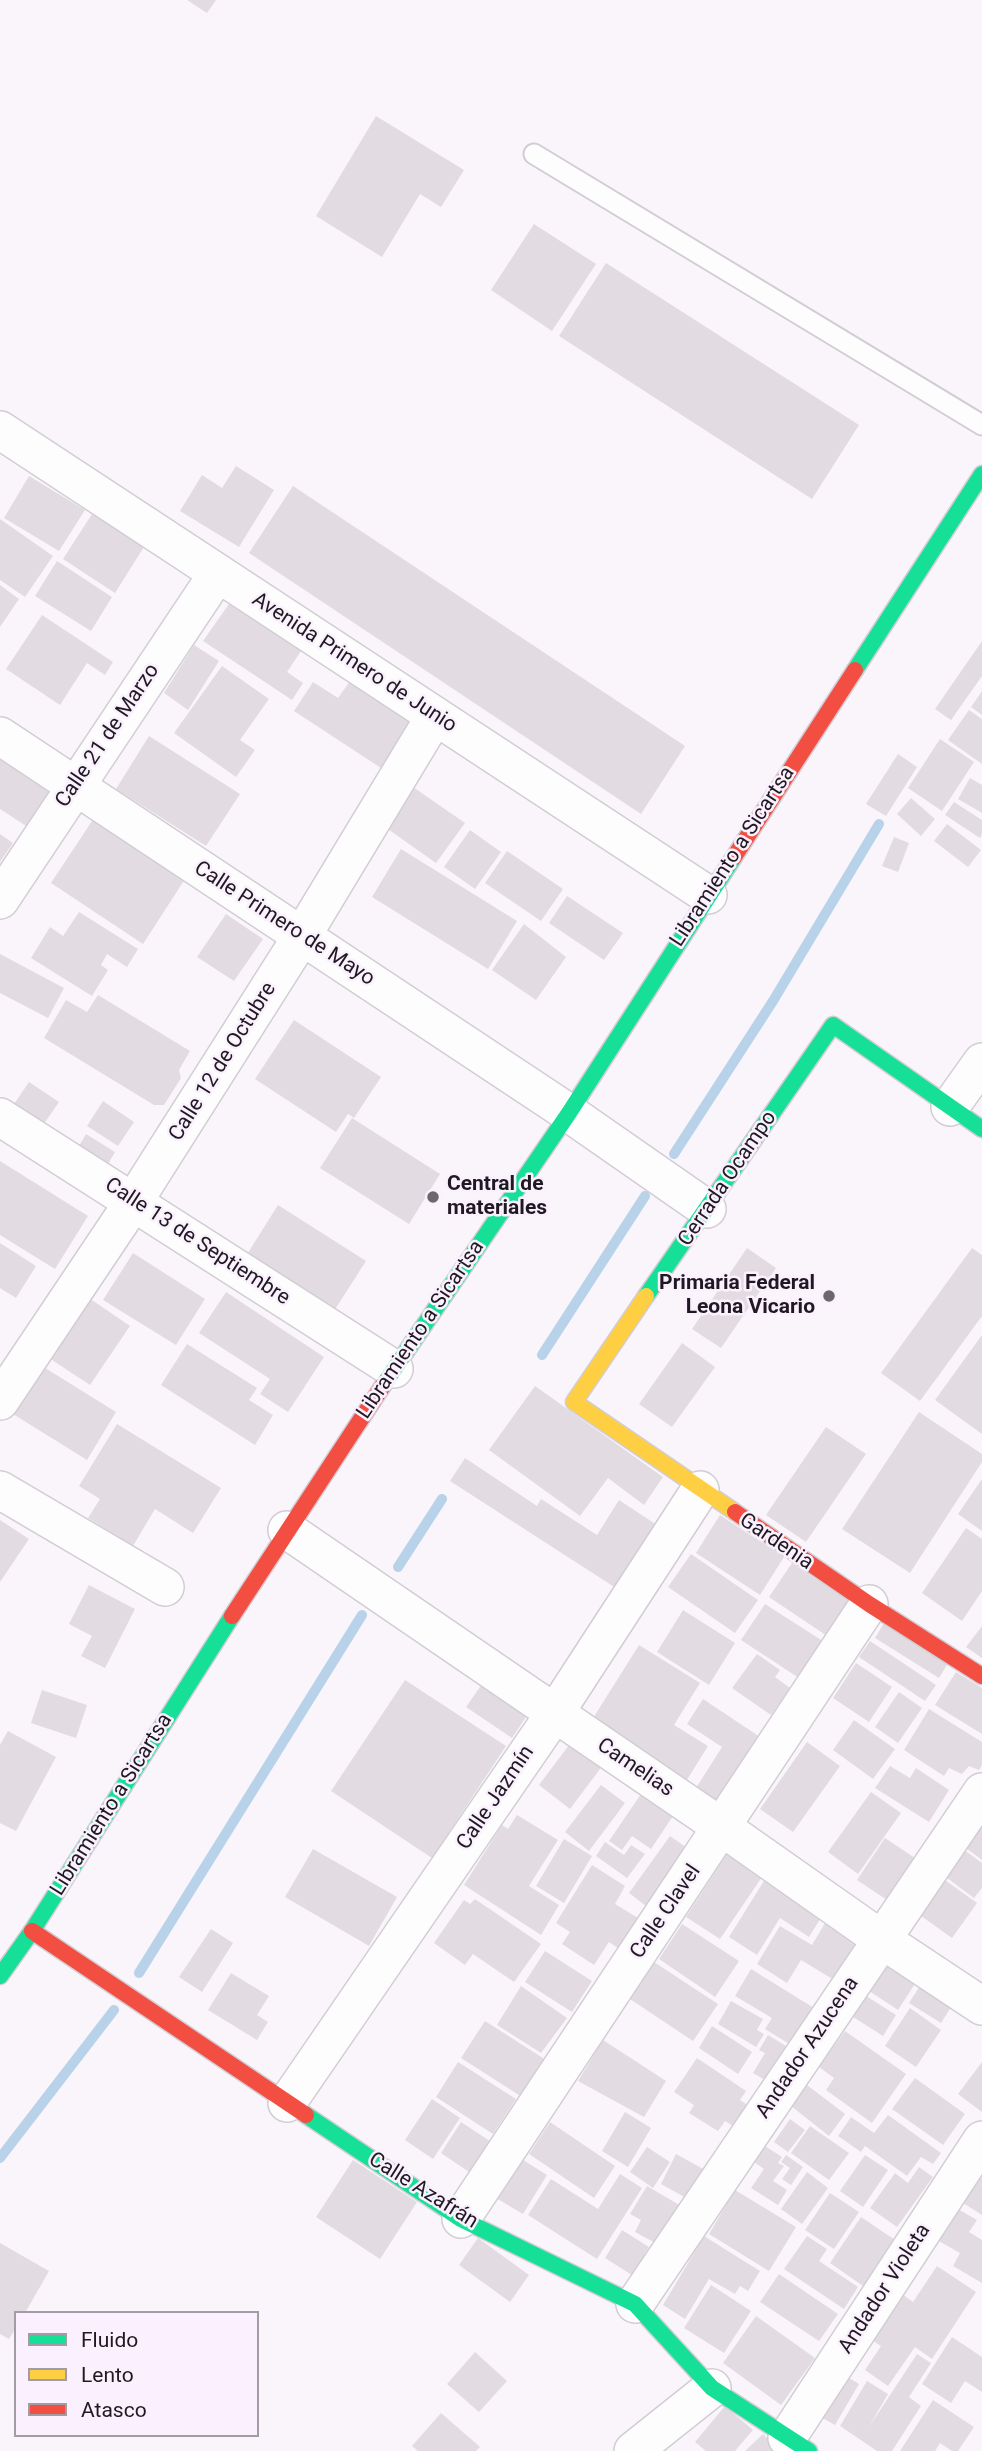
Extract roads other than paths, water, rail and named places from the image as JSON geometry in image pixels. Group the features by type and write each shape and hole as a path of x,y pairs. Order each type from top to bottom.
{"street":[{"name":"Avenida Primero de Junio","path":"0,430 708,895"},
{"name":"Libramiento a Sicartsa","path":"0,1976 32,1931 287,1530 569,1113 982,474"},
{"name":"Calle 21 de Marzo","path":"0,900 218,573"},
{"name":"Calle 12 de Octubre","path":"0,1401 134,1201 303,936 435,716"},
{"name":"Calle Primero de Mayo","path":"0,736 569,1113 708,1209"},
{"name":"Cerrada Ocampo","path":"574,1402 833,1025 950,1107"},
{"path":"982,1062 950,1107 982,1129"},
{"name":"Calle 13 de Septiembre","path":"0,1117 394,1369"},
{"name":"Gardenia","path":"574,1402 869,1604 982,1676"},
{"path":"0,1490 165,1587"},
{"name":"Calle Jazmín","path":"288,2103 555,1713 700,1490"},
{"name":"Camelias","path":"287,1530 723,1828 881,1940 982,2006"},
{"name":"Calle Clavel","path":"461,2219 723,1828 869,1604"},
{"name":"Andador Azucena","path":"635,2304 982,1792"},
{"name":"Calle Azafrán","path":"32,1931 461,2219 635,2304 712,2388 798,2445"},
{"name":"Andador Violeta","path":"798,2445 982,2140"},
{"path":"634,2451 712,2388"}],"lane":[{"path":"534,154 982,425"}],"waterway":[{"path":"674,1154 773,1001 879,824"},
{"path":"542,1355 645,1196"},
{"path":"398,1567 442,1499"},
{"path":"139,1973 362,1615"},
{"path":"0,2158 114,2010"}],"place":[{"name":"Central de materiales","path":"433,1197"},
{"name":"Primaria Federal Leona Vicario","path":"829,1296"}]}
